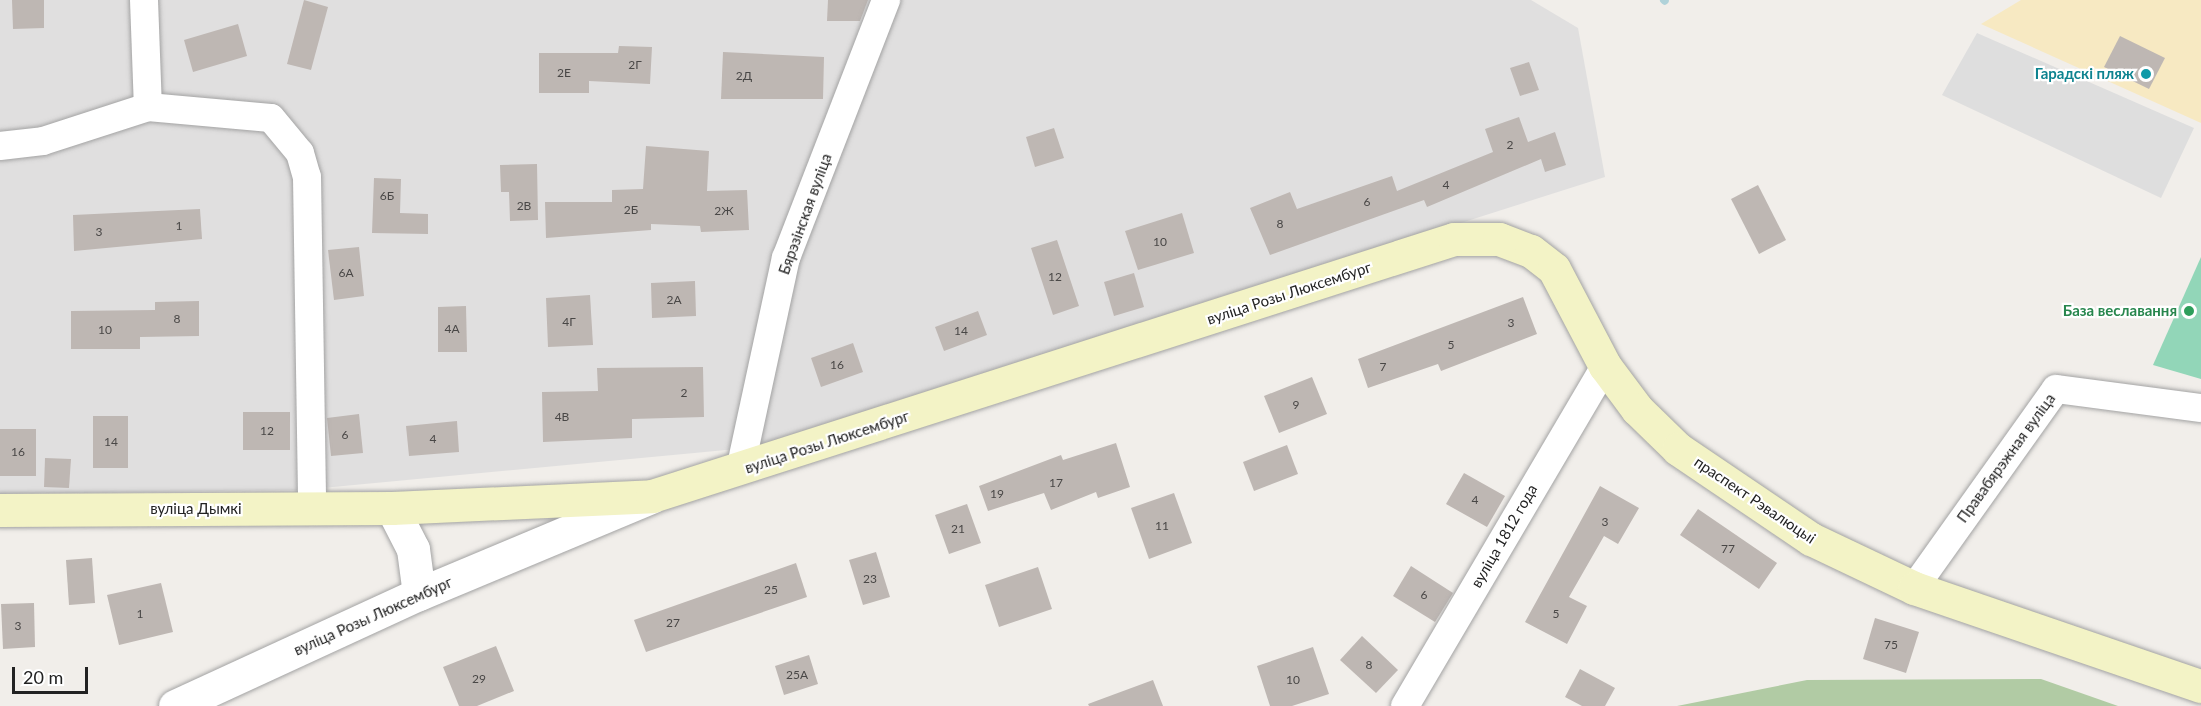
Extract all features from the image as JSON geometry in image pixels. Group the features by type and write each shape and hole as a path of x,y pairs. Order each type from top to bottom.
{"main road":[{"name":"вуліца Розы Люксембург","path":"652,496 740,470 1454,239 1499,239"},
{"name":"праспект Рэвалюцыі","path":"1499,239 1531,251 1554,270 1605,366 1637,409 1678,449 1811,539 1914,588 2201,686"},
{"name":"вуліца Дымкі","path":"0,510 392,508 652,496"}],"street":[{"path":"144,0 148,107"},
{"name":"Бярэзінская вуліца","path":"740,470 786,258 886,0"},
{"path":"0,146 43,141 148,107 271,118 300,153 307,177 312,508"},
{"name":"вуліца 1812 года","path":"1405,706 1605,366"},
{"name":"Правабярэжная вуліца","path":"1914,588 2056,389 2201,408"},
{"name":"вуліца Розы Люксембург","path":"175,706 419,594 652,496"},
{"path":"392,508 413,549 419,594"}],"shaded area":[{"path":"0,0 1531,0 1578,28 1605,177 758,447 301,490 0,494"},
{"path":"1977,33 2194,128 2161,198 1942,95"}],"green space":[{"name":"База веславання","path":"2201,257 2201,379 2153,365"},
{"path":"2041,679 2118,706 1677,706 1807,680"}],"sand":[{"name":"Гарадскі пляж","path":"2021,0 2201,0 2201,123 1981,24"}],"building":[{"path":"12,0 44,0 44,28 13,29"},
{"path":"304,0 328,7 311,70 287,64"},
{"path":"828,0 868,0 860,21 827,21"},
{"path":"238,24 247,56 193,72 184,40"},
{"path":"2120,36 2165,58 2149,89 2104,67"},
{"path":"619,46 652,47 650,84 589,81 589,93 539,93 539,53 618,53"},
{"path":"723,52 824,57 823,99 721,99"},
{"path":"1529,62 1539,90 1520,96 1510,68"},
{"path":"1519,117 1528,142 1555,132 1566,165 1545,172 1541,159 1427,207 1424,200 1270,255 1250,208 1290,192 1297,209 1392,176 1397,191 1493,152 1485,129"},
{"path":"1054,128 1064,158 1035,167 1026,137"},
{"path":"646,146 709,151 707,191 747,190 749,230 701,232 700,226 651,224 651,230 546,238 545,202 612,202 612,190 643,189"},
{"path":"537,164 538,220 510,221 509,192 501,192 500,165"},
{"path":"374,178 401,179 400,213 428,214 428,234 372,233"},
{"path":"1758,185 1786,240 1759,254 1731,199"},
{"path":"200,209 202,239 74,251 73,215"},
{"path":"1182,213 1194,253 1138,270 1125,231"},
{"path":"1057,240 1079,306 1053,315 1031,248"},
{"path":"359,247 364,296 334,300 328,250"},
{"path":"1134,273 1144,307 1114,316 1104,282"},
{"path":"695,281 696,316 652,318 651,283"},
{"path":"590,295 593,345 548,347 546,298"},
{"path":"1523,297 1537,334 1441,371 1438,364 1368,388 1358,359"},
{"path":"199,301 199,336 140,337 140,349 71,349 71,311 155,310 155,302"},
{"path":"466,306 467,352 438,352 438,307"},
{"path":"978,311 987,335 944,351 935,327"},
{"path":"853,343 863,372 821,387 811,358"},
{"path":"703,367 704,417 632,419 632,438 543,442 542,392 598,391 597,368"},
{"path":"1312,377 1327,414 1279,433 1264,396"},
{"path":"243,412 290,412 290,450 243,450"},
{"path":"359,414 363,453 331,456 327,418"},
{"path":"93,416 128,416 128,468 93,468"},
{"path":"457,421 459,452 409,456 406,426"},
{"path":"0,429 36,429 36,476 0,476"},
{"path":"1116,443 1130,487 1098,498 1096,492 1051,510 1044,493 988,511 979,486 1061,455 1063,460"},
{"path":"1287,445 1298,474 1254,491 1243,462"},
{"path":"45,458 71,459 69,488 44,487"},
{"path":"1464,473 1505,496 1487,527 1446,504"},
{"path":"1600,486 1639,508 1618,544 1604,536 1569,597 1587,606 1567,644 1525,622"},
{"path":"1174,493 1192,543 1149,559 1131,508"},
{"path":"967,504 981,543 949,554 935,515"},
{"path":"1698,509 1777,563 1759,589 1680,535"},
{"path":"876,552 890,597 863,605 849,560"},
{"path":"92,558 95,603 69,605 66,560"},
{"path":"796,563 807,597 646,652 634,620"},
{"path":"1411,566 1453,593 1435,622 1393,596"},
{"path":"1038,567 1052,609 999,627 985,585"},
{"path":"161,583 173,632 119,645 107,595"},
{"path":"34,603 35,647 3,649 1,604"},
{"path":"1875,618 1919,632 1906,673 1863,659"},
{"path":"1362,636 1398,670 1376,693 1340,660"},
{"path":"496,646 514,691 477,706 459,706 443,667"},
{"path":"1313,647 1329,694 1292,706 1270,706 1257,666"},
{"path":"809,655 818,684 784,695 775,666"},
{"path":"1580,669 1615,688 1605,706 1582,706 1565,697"},
{"path":"1153,680 1163,706 1089,706 1088,704"}],"place":[{"name":"Гарадскі пляж","path":"2146,74"},
{"name":"База веславання","path":"2189,311"}]}
